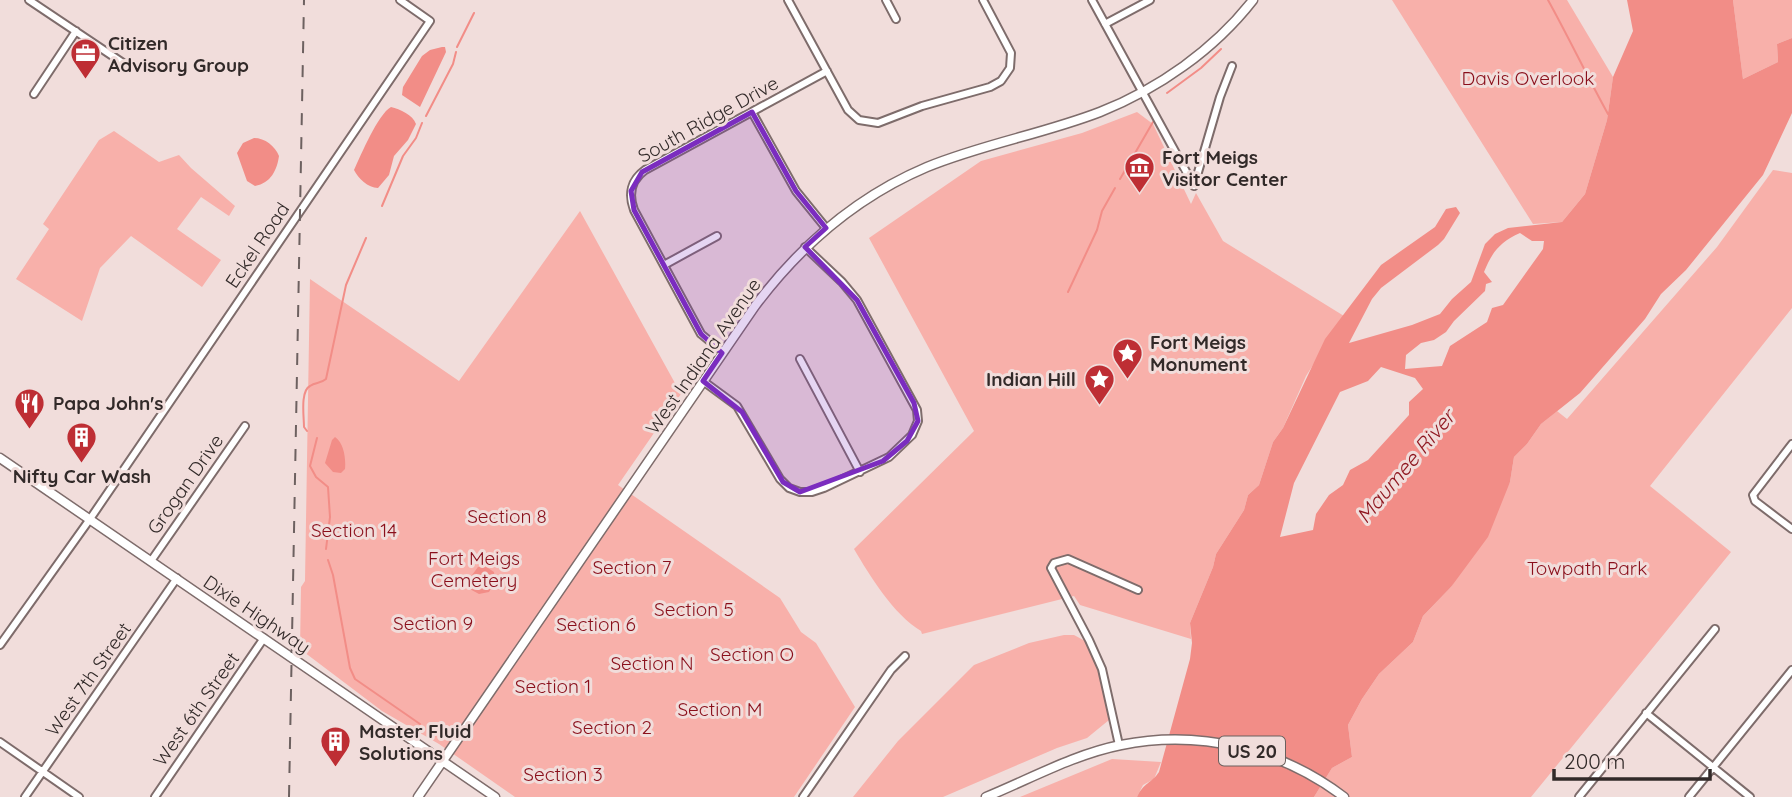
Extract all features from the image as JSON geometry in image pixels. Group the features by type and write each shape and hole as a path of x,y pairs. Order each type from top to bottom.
{"main road":[{"name":"West Indiana Avenue","path":"418,797 723,352 771,285 805,247 826,228 886,188 925,168 1087,117 1143,92 1204,50 1253,0"},
{"name":"Dixie Highway","path":"2,462 90,519 495,797"},
{"name":"US 20","path":"986,797 1085,756 1119,745 1150,741 1208,741 1247,749 1297,767 1344,797"}],"street":[{"path":"29,0 126,65"},
{"name":"Eckel Road","path":"90,519 430,21 400,0"},
{"path":"788,0 850,113 859,120 871,123 885,121 941,100 994,85 1008,72 1012,57 1008,45 983,0"},
{"path":"886,0 896,19"},
{"path":"1092,0 1194,186 1232,66"},
{"path":"1105,24 1150,0"},
{"path":"34,94 76,31"},
{"name":"South Ridge Drive","path":"723,352 701,334 632,207 631,191 635,180 645,170 827,71"},
{"path":"752,112 790,181 826,228"},
{"path":"664,265 717,236"},
{"path":"704,381 737,406 749,422 780,479 789,488 800,492 812,492 860,472 889,457 908,441 916,428 917,410 857,300 805,247"},
{"path":"800,359 860,472"},
{"name":"Grogan Drive","path":"151,561 245,425"},
{"path":"1792,444 1753,497 1792,529"},
{"path":"0,645 90,519"},
{"path":"1119,745 1112,704 1099,662 1051,568 1054,563 1068,559 1138,590"},
{"name":"West 7th Street","path":"25,797 177,579"},
{"path":"1579,797 1715,629"},
{"name":"West 6th Street","path":"155,797 264,638"},
{"path":"803,797 891,670 905,656"},
{"path":"1689,797 1791,675"},
{"path":"1646,713 1751,797"},
{"path":"0,743 79,797"}],"highlighted area":[{"path":"752,112 796,191 826,228 805,247 857,300 914,403 918,421 907,441 883,461 800,492 783,482 742,412 703,381 722,353 701,334 634,210 631,191 642,172"}],"green space":[{"name":"Davis Overlook","path":"1392,0 1567,0 1613,77 1607,120 1585,194 1562,222 1533,224"},
{"path":"1733,0 1792,0 1792,38 1777,44 1778,62 1743,79"},
{"path":"1137,112 1153,124 1191,204 1196,193 1223,241 1344,316 1306,376 1283,428 1273,442 1259,485 1248,495 1244,510 1216,554 1190,623 1191,639 1080,605 1074,596 922,634 892,605 854,549 974,431 869,238 981,161 1082,133"},
{"path":"114,131 159,162 179,155 235,206 229,216 201,197 177,229 221,260 202,287 131,236 100,268 82,321 16,279 49,229 43,224 99,140"},
{"name":"Towpath Park","path":"1773,170 1792,173 1792,308 1650,486 1731,552 1531,797 1314,797 1332,768 1352,757 1348,725 1362,699 1379,674 1413,642 1423,616 1451,587 1510,482 1514,457 1541,424 1557,411 1567,419 1717,247"},
{"name":"Fort Meigs Cemetery","path":"580,211 681,394 618,485 780,598 801,632 816,643 855,707 794,797 515,797 439,744 382,711 300,649 301,587 305,581 310,279 459,381"},
{"path":"1074,635 1087,642 1102,680 1109,720 1087,738 1057,748 943,797 853,797 898,741 974,665 1029,643"},
{"path":"1112,759 1161,762 1154,779 1143,785 1137,797 1020,797"}],"water":[{"name":"Maumee River","path":"1627,0 1733,0 1743,79 1778,62 1777,44 1792,38 1792,113 1763,175 1686,270 1661,294 1645,319 1580,393 1541,424 1514,457 1510,482 1488,537 1451,587 1423,616 1413,642 1379,674 1362,699 1348,725 1352,757 1332,768 1314,797 1137,797 1142,788 1159,772 1190,659 1190,623 1216,554 1244,510 1248,495 1259,485 1273,442 1283,428 1325,339 1381,265 1435,227 1446,209 1456,207 1460,213 1444,239 1381,288 1372,299 1349,343 1440,314 1471,282 1485,244 1495,234 1508,228 1562,222 1585,194 1607,120 1613,77 1633,31","holes":["1520,233 1532,241 1544,241 1543,249 1503,305 1492,308 1487,322 1450,346 1442,366 1405,369 1406,355 1421,343 1434,340 1446,332 1485,291 1486,284 1492,282 1484,272 1490,259 1502,244","1381,367 1415,378 1423,389 1409,402 1409,415 1368,460 1350,470 1343,485 1329,495 1316,514 1313,530 1280,537 1294,483 1340,392 1368,381"]},
{"path":"445,47 446,52 420,107 402,95 403,87 422,56 430,50"},
{"path":"391,107 406,113 416,124 408,140 394,156 389,175 378,188 374,188 364,182 354,170 375,126"},
{"path":"254,138 269,143 279,156 272,175 255,186 247,181 237,153 243,143"},
{"path":"335,437 345,456 345,469 341,473 333,472 325,463"},
{"path":"485,566 494,572 495,582 489,592 479,594 466,587 459,576 469,579 478,567"}],"waterway":[{"path":"1548,0 1608,114"},
{"path":"457,47 474,13"},
{"path":"1167,93 1221,49"},
{"path":"426,116 453,64 456,52"},
{"path":"1120,179 1153,122"},
{"path":"382,206 403,156 416,138 422,123"},
{"path":"1068,292 1097,230 1102,211 1115,188"},
{"path":"307,431 304,427 305,393 310,386 326,379 346,285 366,238"},
{"path":"317,438 310,466 316,477 328,487 330,517 326,549"},
{"path":"328,560 350,668 355,679 420,724"}],"railway":[{"path":"289,797 304,0"}],"place":[{"name":"Citizen Advisory Group","path":"85,81"},
{"name":"Fort Meigs Visitor Center","path":"1139,195"},
{"name":"Fort Meigs Monument","path":"1127,380"},
{"name":"Indian Hill","path":"1099,406"},
{"name":"Papa John's","path":"30,430"},
{"name":"Nifty Car Wash","path":"82,464"},
{"name":"Master Fluid Solutions","path":"336,769"}],"park label":[{"name":"Section 8","path":"507,516"},
{"name":"Section 14","path":"354,530"},
{"name":"Section 7","path":"632,567"},
{"name":"Section 5","path":"694,609"},
{"name":"Section 9","path":"433,623"},
{"name":"Section 6","path":"596,624"},
{"name":"Section O","path":"752,654"},
{"name":"Section N","path":"652,663"},
{"name":"Section 1","path":"553,686"},
{"name":"Section M","path":"720,709"},
{"name":"Section 2","path":"612,727"},
{"name":"Section 3","path":"563,774"}]}
